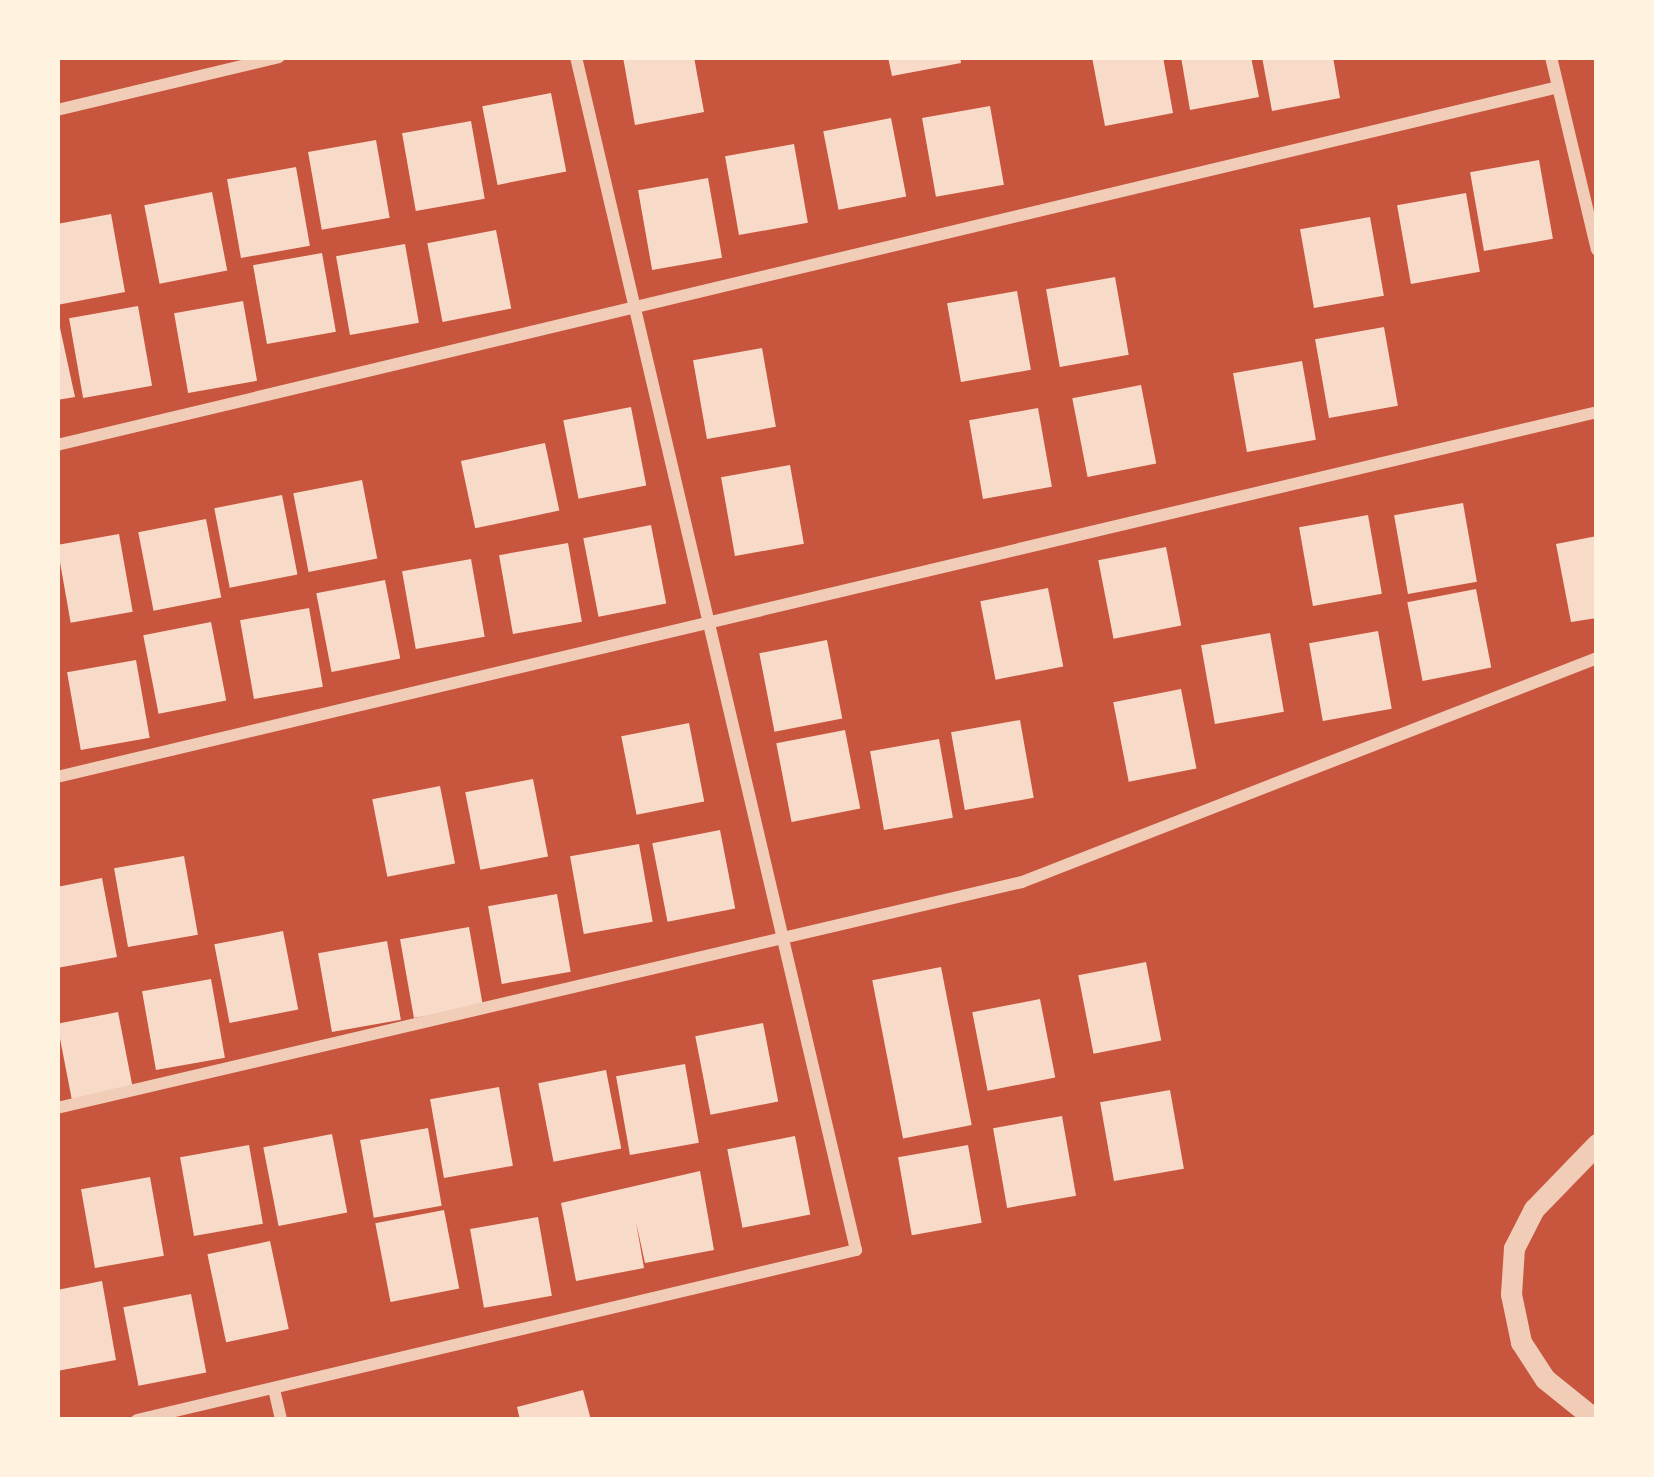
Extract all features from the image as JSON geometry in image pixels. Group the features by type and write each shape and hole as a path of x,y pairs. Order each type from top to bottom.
{"street":[{"path":"57,110 279,57"},
{"path":"136,1420 856,1250 576,57"},
{"path":"1551,57 1597,250"},
{"path":"57,445 1558,87"},
{"path":"57,777 1597,412"},
{"path":"57,1108 1022,882 1597,658"},
{"path":"1596,1420 1545,1379 1521,1342 1511,1294 1514,1248 1534,1209 1597,1144"},
{"path":"274,1389 281,1420"}],"building":[{"path":"623,57 694,57 704,112 635,125"},
{"path":"888,57 960,57 961,63 892,76"},
{"path":"1092,57 1163,57 1173,113 1105,126"},
{"path":"1181,57 1251,57 1259,97 1190,110"},
{"path":"1262,57 1333,57 1340,98 1272,111"},
{"path":"551,93 566,172 498,185 482,106"},
{"path":"990,106 1004,185 936,197 922,118"},
{"path":"891,118 906,197 839,210 823,131"},
{"path":"471,121 485,199 416,211 402,133"},
{"path":"376,140 390,218 322,230 308,152"},
{"path":"794,144 808,223 739,235 725,156"},
{"path":"1539,160 1553,239 1484,251 1470,172"},
{"path":"296,167 310,246 241,258 227,179"},
{"path":"708,178 722,258 652,270 638,190"},
{"path":"212,192 227,271 160,284 144,205"},
{"path":"1466,193 1480,272 1411,284 1397,205"},
{"path":"111,214 125,292 57,305 57,224"},
{"path":"1370,217 1384,296 1314,308 1300,229"},
{"path":"496,230 511,309 443,322 427,243"},
{"path":"405,244 419,323 350,335 336,256"},
{"path":"322,253 336,332 267,344 253,265"},
{"path":"1115,277 1129,355 1060,367 1046,289"},
{"path":"1017,291 1031,370 961,382 947,303"},
{"path":"243,301 257,381 188,393 174,313"},
{"path":"138,306 152,386 83,398 69,318"},
{"path":"57,314 75,397 57,400"},
{"path":"1384,327 1398,406 1329,418 1315,339"},
{"path":"762,348 776,427 707,439 693,360"},
{"path":"1302,361 1316,440 1247,452 1233,373"},
{"path":"1141,385 1156,464 1088,477 1072,398"},
{"path":"631,407 646,486 579,499 563,420"},
{"path":"1038,408 1052,487 983,499 969,420"},
{"path":"545,443 559,510 475,528 461,461"},
{"path":"790,465 804,544 735,556 721,477"},
{"path":"362,480 377,559 309,572 293,493"},
{"path":"282,495 297,575 230,588 214,508"},
{"path":"1463,503 1477,582 1408,594 1394,515"},
{"path":"1368,515 1382,594 1313,606 1299,527"},
{"path":"206,519 221,598 154,611 138,532"},
{"path":"651,525 666,604 599,617 583,538"},
{"path":"119,534 133,612 71,623 57,545"},
{"path":"1597,536 1597,618 1571,622 1556,544"},
{"path":"568,543 582,622 513,634 499,555"},
{"path":"1166,547 1181,626 1114,639 1098,560"},
{"path":"471,559 485,637 416,649 402,571"},
{"path":"385,580 400,659 332,672 316,593"},
{"path":"1048,588 1063,667 996,680 980,601"},
{"path":"1476,589 1491,668 1423,681 1407,602"},
{"path":"309,608 323,687 254,699 240,620"},
{"path":"211,622 226,701 159,714 143,635"},
{"path":"1378,631 1392,709 1323,721 1309,643"},
{"path":"1270,633 1284,712 1215,724 1201,645"},
{"path":"827,640 842,719 775,732 759,653"},
{"path":"136,660 150,738 81,750 67,672"},
{"path":"1181,689 1196,769 1129,782 1113,702"},
{"path":"1020,720 1034,798 965,810 951,732"},
{"path":"689,723 704,802 637,815 621,736"},
{"path":"845,730 860,809 792,822 776,743"},
{"path":"939,739 953,818 884,830 870,751"},
{"path":"533,779 548,857 480,870 465,792"},
{"path":"440,786 455,864 387,877 372,799"},
{"path":"720,830 735,909 668,922 652,843"},
{"path":"639,844 653,922 584,934 570,856"},
{"path":"184,856 198,935 128,947 114,868"},
{"path":"102,878 117,957 57,968 57,887"},
{"path":"557,894 571,972 502,984 488,906"},
{"path":"469,927 483,1006 414,1018 400,939"},
{"path":"283,931 298,1010 230,1023 214,944"},
{"path":"387,941 401,1020 332,1032 318,953"},
{"path":"1146,962 1161,1041 1094,1054 1078,975"},
{"path":"941,967 972,1125 903,1138 872,980"},
{"path":"211,979 225,1058 156,1070 142,991"},
{"path":"1040,999 1055,1078 988,1091 972,1012"},
{"path":"118,1012 133,1090 72,1101 57,1024"},
{"path":"763,1023 778,1102 711,1115 695,1036"},
{"path":"685,1064 699,1143 630,1155 616,1076"},
{"path":"606,1070 621,1149 554,1162 538,1083"},
{"path":"499,1087 513,1166 444,1178 430,1099"},
{"path":"1170,1090 1184,1169 1114,1181 1100,1102"},
{"path":"1062,1116 1076,1196 1007,1208 993,1128"},
{"path":"428,1128 442,1206 374,1218 360,1140"},
{"path":"332,1134 347,1213 279,1226 263,1147"},
{"path":"795,1136 810,1215 743,1228 727,1149"},
{"path":"249,1145 263,1224 194,1236 180,1157"},
{"path":"968,1145 982,1223 912,1235 898,1157"},
{"path":"700,1171 714,1250 645,1263 636,1222 644,1268 576,1281 561,1203"},
{"path":"150,1177 164,1256 95,1268 81,1189"},
{"path":"444,1210 459,1289 391,1302 375,1223"},
{"path":"538,1217 552,1296 484,1308 470,1229"},
{"path":"270,1241 289,1329 226,1342 207,1254"},
{"path":"102,1281 116,1360 57,1371 57,1290"},
{"path":"191,1294 206,1373 139,1386 123,1307"},
{"path":"583,1390 591,1420 520,1420 517,1407"}]}
